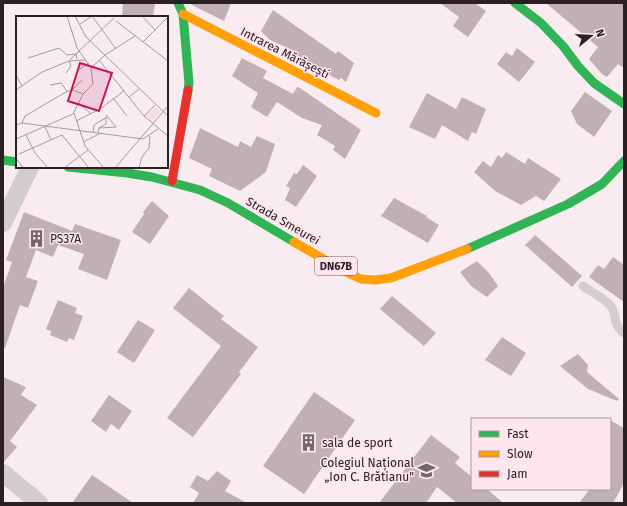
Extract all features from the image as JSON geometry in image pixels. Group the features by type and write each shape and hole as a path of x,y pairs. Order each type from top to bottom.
{"main road":[{"path":"172,181 189,83 183,14 178,3"},
{"path":"515,3 541,23 563,46 578,66 594,83 624,104"},
{"name":"Intrarea Mărășești","path":"183,14 376,113"},
{"path":"3,160 16,162"},
{"name":"Strada Smeurei","path":"80,168 127,172 172,181 200,190 228,203 346,272 361,279 375,280 408,273 467,249 568,204 602,184 624,160"},
{"path":"602,184 616,185"}],"street":[{"path":"3,223 30,168"},
{"path":"3,473 38,503"}],"lane":[{"path":"583,286 611,306 616,324 624,333"}],"building":[{"path":"123,3 155,3 153,16 122,16"},
{"path":"192,3 231,3 224,21 192,5"},
{"path":"440,3 475,3 486,11 468,37 453,26 459,17"},
{"path":"546,3 624,3 624,68 618,64 607,77 602,74 589,59 598,47"},
{"path":"273,10 336,54 338,51 354,63 346,82 341,78 339,80 304,62 291,53 292,50 270,40 261,31"},
{"path":"517,48 535,62 519,82 497,64 506,52 512,56"},
{"path":"242,58 267,71 263,78 293,94 297,87 300,88 361,130 345,159 333,150 335,146 317,135 322,125 302,118 277,102 267,117 251,107 258,93 232,76"},
{"path":"585,92 612,111 594,137 577,124 571,111"},
{"path":"427,93 456,109 462,97 486,109 476,134 472,132 468,141 442,125 435,139 409,127"},
{"path":"200,128 238,147 240,141 251,147 257,136 275,144 266,172 240,191 209,176 212,169 189,158"},
{"path":"506,152 525,164 528,158 561,179 544,201 536,196 521,205 495,191 474,172 483,161 491,167 498,155 502,158"},
{"path":"303,165 317,176 296,207 285,200 290,188 286,186 294,173 297,174"},
{"path":"394,198 427,216 426,217 439,225 428,243 381,216"},
{"path":"152,201 169,216 150,244 132,232 144,214 143,212"},
{"path":"24,212 72,231 75,224 121,240 107,280 78,269 84,254 58,245 53,257 36,250 26,277 38,281 28,308 20,305 5,348 3,348 3,288 12,262 6,260"},
{"path":"535,235 582,276 572,287 525,245"},
{"path":"613,257 624,265 624,302 589,277 598,265 604,269"},
{"path":"477,261 489,273 498,286 487,297 471,286 460,272"},
{"path":"189,288 224,316 221,319 258,347 239,372 241,374 193,437 167,418 221,346 173,308"},
{"path":"392,296 436,333 424,346 380,309"},
{"path":"58,300 77,308 75,313 83,316 74,340 69,338 67,342 50,335 51,331 46,329"},
{"path":"138,320 155,330 134,363 117,352"},
{"path":"502,337 526,353 511,376 485,360"},
{"path":"578,354 588,365 587,372 619,399 617,401 588,389 560,366"},
{"path":"3,377 26,387 21,395 37,405 10,441 17,447 3,463"},
{"name":"sala de sport","path":"314,392 355,420 304,494 263,466"},
{"path":"109,395 132,411 119,430 111,424 106,432 91,421"},
{"path":"611,421 624,428 624,483 613,503 579,503 589,490 611,490"},
{"name":"Colegiul Național „Ion C. Brătianu\"","path":"431,435 460,457 455,463 471,476 471,490 488,490 503,503 457,503 437,487 426,503 379,503"},
{"path":"217,471 231,481 225,491 247,503 193,503 199,493 190,487 197,475 208,481"},
{"path":"92,475 133,503 72,503"}],"traffic: fast":[{"path":"178,3 183,14 189,83 188,90"},
{"path":"515,3 541,23 563,46 578,66 594,83 624,104"},
{"path":"3,160 16,162"},
{"path":"467,249 568,204 602,184 624,161"},
{"path":"78,168 152,177 200,190 228,203 294,242"}],"traffic: slow":[{"path":"183,14 376,113"},
{"path":"294,242 346,272 361,279 375,280 391,278 467,249"}],"traffic: jam":[{"path":"172,181 188,90"}],"place":[{"name":"PS37A","path":"37,239"},
{"name":"sala de sport","path":"309,443"},
{"name":"Colegiul Național „Ion C. Brătianu\"","path":"427,470"}]}
